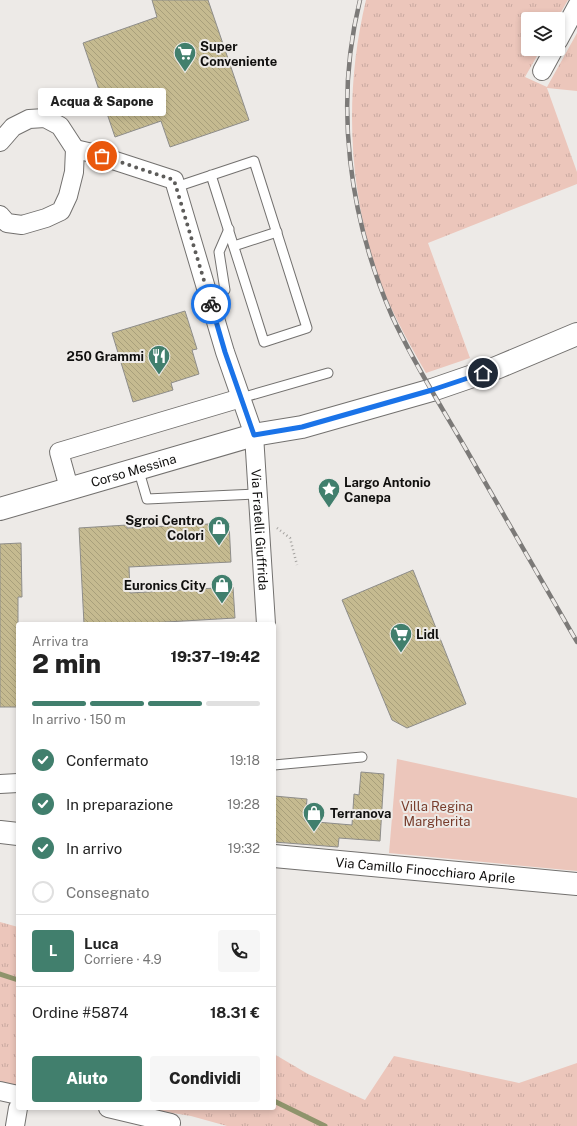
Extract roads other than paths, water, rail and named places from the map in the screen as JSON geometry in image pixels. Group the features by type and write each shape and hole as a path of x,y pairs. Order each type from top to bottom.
{"street":[{"path":"565,28 577,6"},
{"path":"542,70 550,56"},
{"path":"0,142 13,126 29,119 45,118 60,126 75,149 74,172 68,196 61,211 46,218 22,225 7,224 0,215"},
{"path":"75,149 174,180 176,187"},
{"name":"Via Fratelli Giuffrida","path":"176,187 209,299 241,398 261,434 258,494 266,622"},
{"name":"Corso Messina","path":"0,509 138,468 261,434 302,427 432,390 496,368 577,334"},
{"path":"69,488 59,452 241,398"},
{"path":"0,784 16,783"},
{"path":"0,832 16,834"},
{"name":"Via Camillo Finocchiaro Aprile","path":"276,856 577,884"},
{"path":"0,1092 16,1095"},
{"path":"15,1126 18,1110"},
{"path":"117,1110 172,1123"}],"lane":[{"path":"176,187 212,175 254,161 307,328 264,342 212,175"},
{"path":"209,299 221,294 225,290 219,252 228,229"},
{"path":"234,246 277,232"},
{"path":"241,398 328,373"},
{"path":"138,468 147,499 258,494"},
{"path":"276,765 362,757"}],"waterway":[{"path":"0,974 16,979"},
{"path":"276,1102 325,1126"}],"railway":[{"path":"360,0 352,40 348,80 347,120 350,160 356,200 365,240 377,278 392,316 418,367 577,642"}],"place":[{"name":"Super Conveniente","path":"185,72"},
{"name":"Acqua & Sapone","path":"102,156"},
{"name":"250 Grammi","path":"159,376"},
{"name":"Largo Antonio Canepa","path":"329,508"},
{"name":"Sgroi Centro Colori","path":"219,546"},
{"name":"Euronics City","path":"222,604"},
{"name":"Lidl","path":"401,654"},
{"name":"Terranova","path":"314,832"}],"park label":[{"name":"Villa Regina Margherita","path":"437,814"}]}
